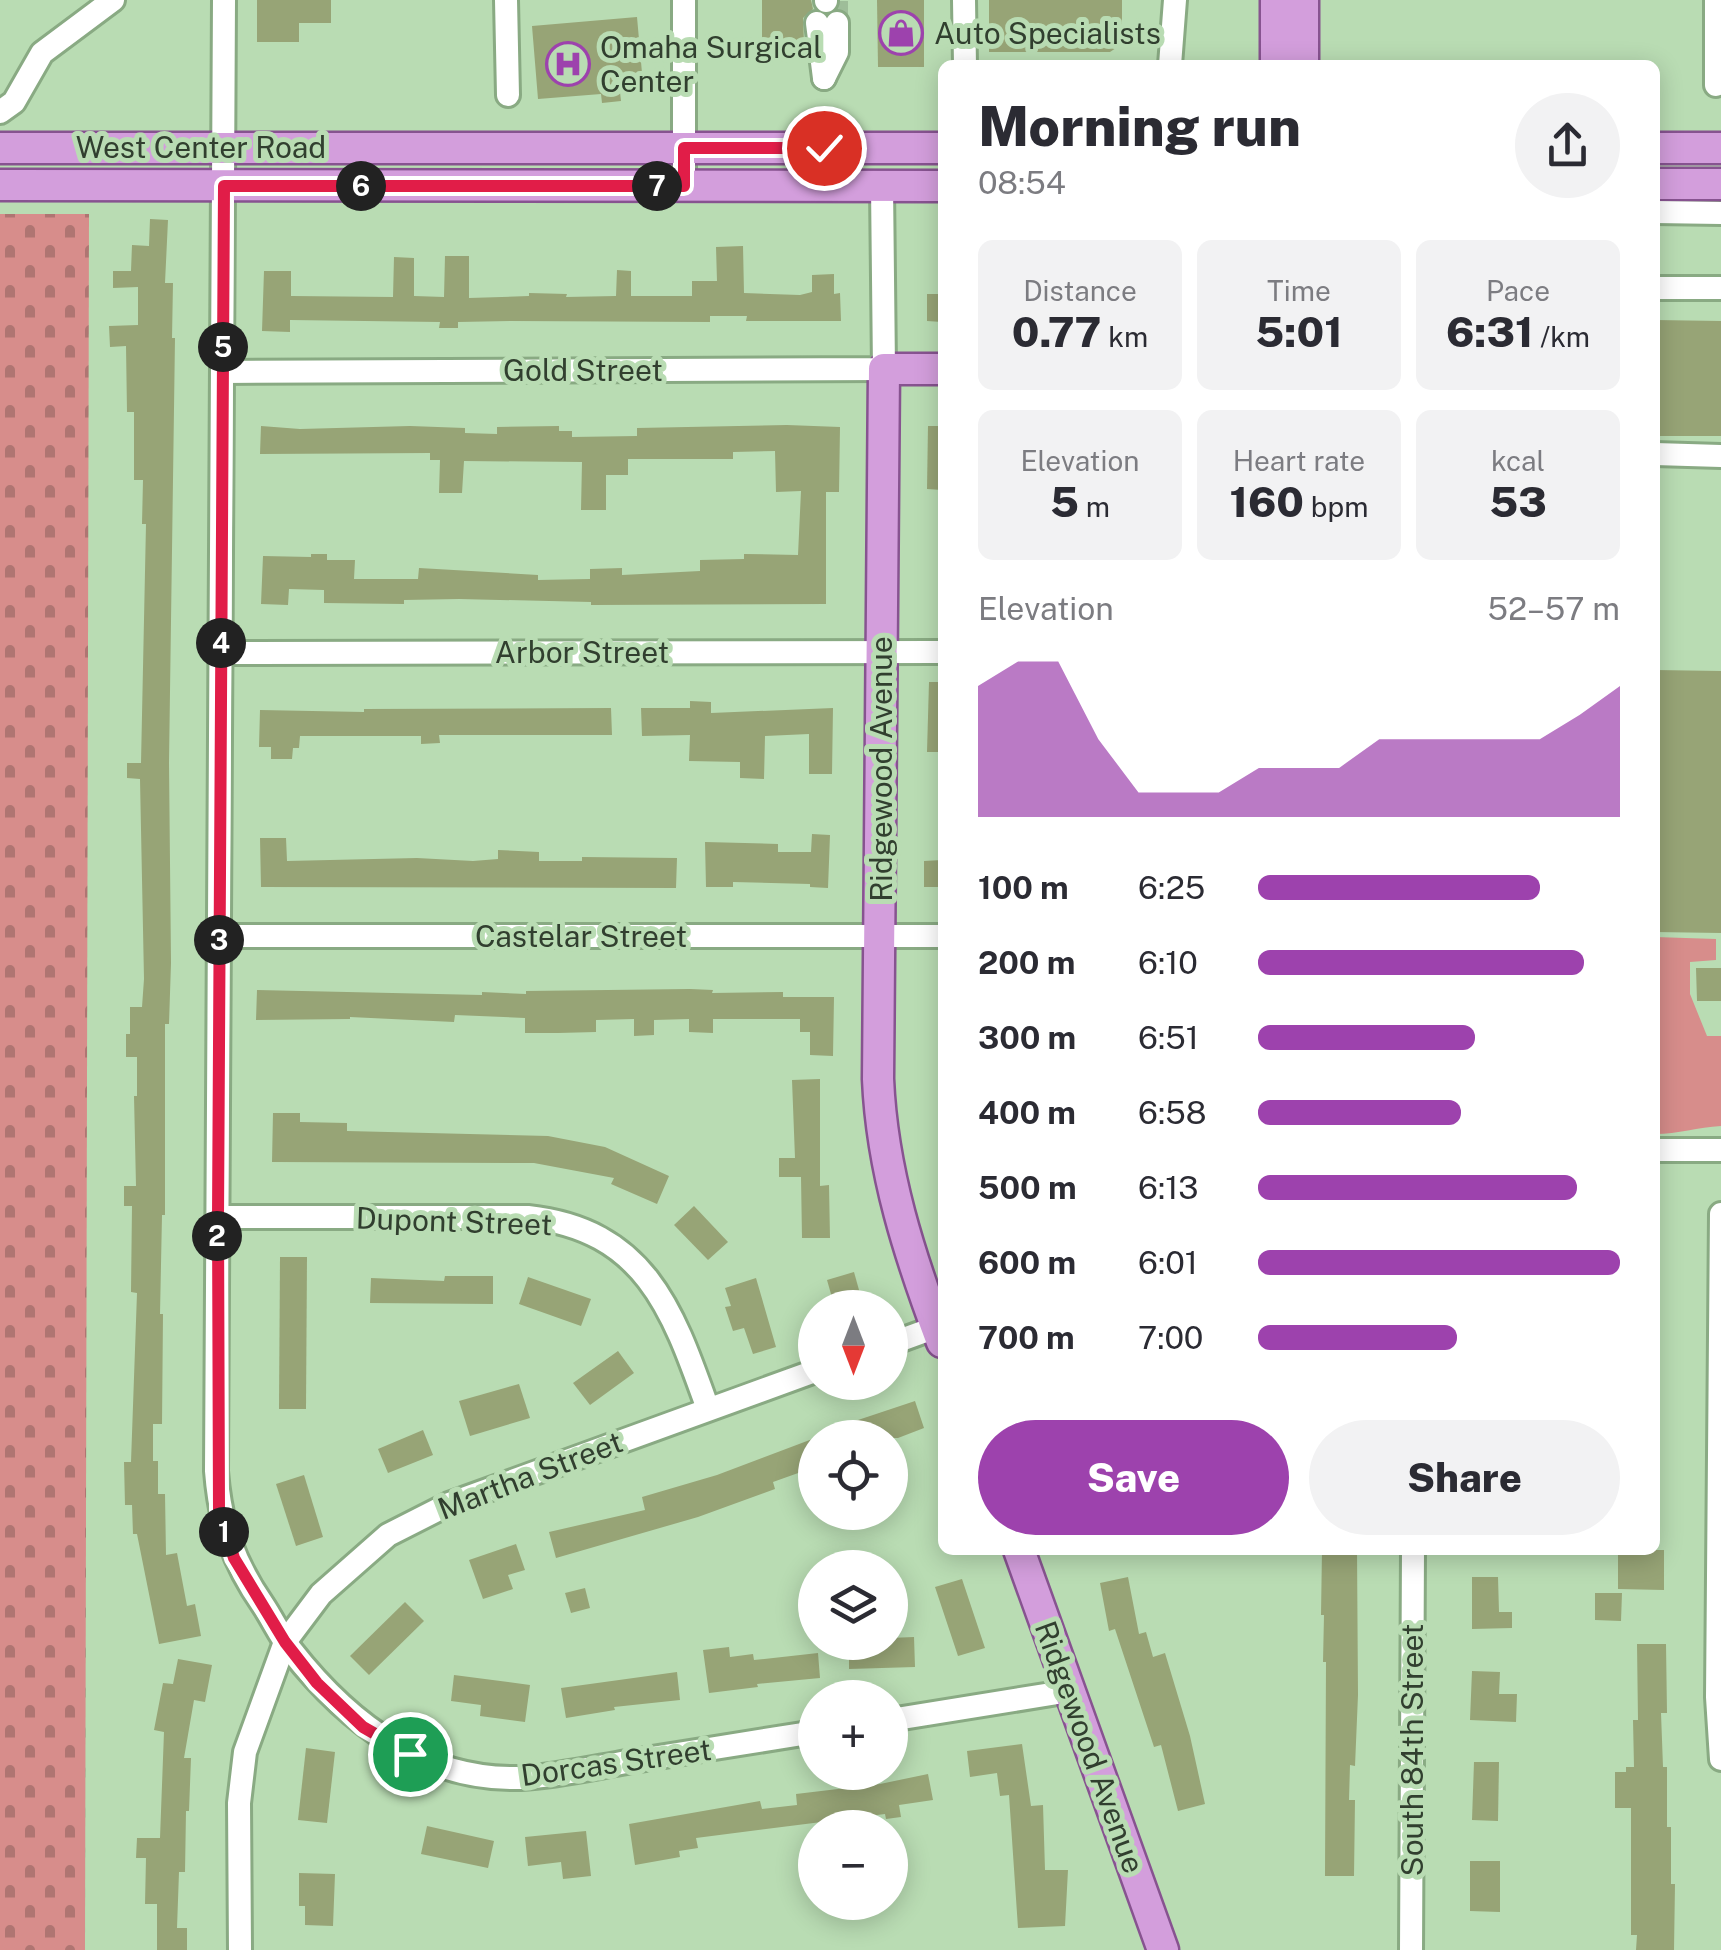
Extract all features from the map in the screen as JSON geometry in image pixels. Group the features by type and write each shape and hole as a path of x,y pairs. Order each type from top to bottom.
{"main road":[{"path":"1267,60 1285,4"},
{"path":"1277,60 1285,4"},
{"path":"1285,4 1301,60"},
{"name":"West Center Road","path":"0,148 938,148"},
{"path":"1660,148 1721,148"},
{"path":"1660,184 1721,184"},
{"name":"West Center Road","path":"0,185 938,186"},
{"name":"Gold Street","path":"884,369 938,369"},
{"name":"Ridgewood Avenue","path":"884,369 878,1080 884,1158 938,1323"},
{"name":"Ridgewood Avenue","path":"1021,1555 1159,1948"}],"street":[{"path":"0,112 14,102 42,54 113,0"},
{"name":"Dorcas Street","path":"224,0 219,1510 234,1558 285,1642 317,1683 363,1727 410,1754 470,1774 502,1778 544,1776 798,1735"},
{"path":"506,0 508,95"},
{"path":"684,0 684,186"},
{"path":"964,0 966,60"},
{"path":"1170,60 1175,0"},
{"path":"1716,0 1716,85"},
{"path":"824,78 827,8"},
{"name":"Ridgewood Avenue","path":"882,186 884,369"},
{"path":"1660,212 1721,212"},
{"path":"1660,288 1721,288"},
{"name":"Gold Street","path":"222,372 884,369"},
{"path":"1660,454 1721,456"},
{"name":"Arbor Street","path":"221,653 938,652"},
{"name":"Castelar Street","path":"219,936 938,936"},
{"path":"1660,1150 1721,1150"},
{"path":"1721,1214 1717,1697 1721,1759"},
{"name":"Dupont Street","path":"218,1217 528,1217 555,1220 588,1231 617,1249 652,1282 678,1327 708,1409"},
{"path":"908,1339 938,1332"},
{"name":"Martha Street","path":"240,1950 241,1776 245,1752 285,1642 321,1594 372,1546 409,1522 448,1504 798,1377"},
{"name":"South 84th Street","path":"1411,1950 1413,1555"},
{"path":"908,1717 1070,1691"}],"green space":[{"path":"0,214 89,214 85,1950 0,1950"},
{"path":"1660,937 1716,939 1716,960 1690,962 1690,994 1707,1036 1721,1036 1721,1126 1660,1134"}],"building":[{"path":"257,0 331,0 331,23 299,23 299,42 257,42"},
{"path":"762,0 811,0 813,9 803,18 804,43 762,43"},
{"name":"Auto Specialists","path":"877,0 924,0 924,67 878,67"},
{"path":"989,0 1122,0 1122,44 1110,52 989,52"},
{"path":"637,17 642,73 633,73 635,91 620,92 621,101 602,103 601,94 538,99 532,26"},
{"path":"150,219 168,220 165,283 173,283 175,338 169,763 171,963 169,1024 165,1024 162,1424 153,1424 153,1461 158,1461 158,1494 165,1494 166,1555 177,1553 187,1606 195,1604 201,1636 159,1644 137,1534 133,1534 132,1505 125,1505 124,1462 131,1462 137,1293 131,1292 132,1206 124,1206 124,1186 136,1186 137,1057 126,1057 126,1034 130,1034 130,1007 142,1007 144,979 140,779 127,778 127,763 141,763 146,524 142,524 143,480 134,480 134,412 127,412 126,346 110,347 109,326 138,325 138,287 113,288 113,271 131,271 132,245 149,246"},
{"path":"743,246 744,293 800,295 812,292 812,275 834,274 834,294 840,293 841,321 746,321 747,316 710,316 710,322 458,322 458,328 439,328 440,322 290,320 290,332 262,331 264,271 291,271 291,296 393,297 394,257 414,258 414,296 444,297 445,256 469,256 469,298 529,293 616,296 617,270 631,271 631,296 692,296 692,281 717,281 716,247"},
{"path":"927,294 938,294 938,322 927,321"},
{"path":"1660,320 1721,321 1721,436 1660,436"},
{"path":"261,426 410,426 465,428 465,433 497,434 497,427 559,426 559,431 572,431 572,437 637,436 637,428 840,427 839,492 826,492 826,604 591,605 459,599 404,600 404,604 324,603 324,590 289,589 288,605 261,604 263,556 327,554 327,560 355,560 354,579 418,579 419,568 538,575 538,580 590,579 590,569 622,568 622,575 700,571 700,560 744,559 744,554 798,555 801,491 776,492 775,451 733,452 733,459 628,459 628,475 606,475 606,510 581,510 582,462 464,461 462,493 439,493 440,460 430,460 430,453 260,454"},
{"path":"928,426 938,426 938,490 927,489"},
{"path":"1660,670 1721,671 1721,933 1660,932"},
{"path":"929,682 938,682 938,752 927,752"},
{"path":"690,701 711,702 711,713 833,708 832,774 809,774 809,734 765,736 764,779 740,778 740,762 689,761 690,735 642,736 641,708 690,708"},
{"path":"611,708 612,735 439,735 440,743 421,744 421,736 300,736 292,759 271,759 271,747 259,747 260,710"},
{"path":"812,834 830,835 828,888 733,882 733,887 706,887 705,842 778,844 778,852 811,852"},
{"path":"260,838 286,838 287,861 473,861 498,859 498,850 539,852 539,861 582,861 582,857 677,858 676,888 261,887"},
{"path":"938,860 938,887 924,887 924,861"},
{"path":"1696,968 1721,968 1721,1001 1697,1001"},
{"path":"690,989 834,997 833,1056 810,1055 810,1032 800,1032 800,1019 713,1019 713,1033 689,1032 689,1019 654,1020 654,1035 634,1036 634,1019 596,1020 596,1032 558,1033 525,1033 525,1018 455,1015 454,1022 350,1017 256,1020 257,990 482,995"},
{"path":"820,1079 820,1186 829,1185 830,1238 802,1238 801,1177 779,1177 779,1158 795,1158 792,1080"},
{"path":"273,1113 300,1113 300,1122 347,1123 347,1131 548,1136 605,1147 669,1176 657,1204 611,1184 614,1178 534,1163 272,1162"},
{"path":"694,1206 728,1242 708,1260 674,1225"},
{"path":"280,1257 307,1257 306,1409 279,1409"},
{"path":"854,1272 859,1290 830,1290 827,1280"},
{"path":"445,1276 493,1276 493,1304 370,1303 371,1278 444,1281"},
{"path":"528,1277 591,1299 581,1326 519,1304"},
{"path":"756,1278 776,1347 753,1354 744,1328 733,1331 725,1307 731,1306 725,1288"},
{"path":"618,1351 634,1373 590,1405 573,1383"},
{"path":"519,1384 530,1418 470,1436 459,1401"},
{"path":"915,1401 924,1428 908,1434 908,1420 858,1420"},
{"path":"423,1430 433,1455 388,1473 378,1449"},
{"path":"798,1444 798,1473 773,1482 775,1489 698,1517 556,1558 549,1532 645,1510 642,1497 717,1475"},
{"path":"304,1475 323,1537 296,1546 276,1484"},
{"path":"516,1544 525,1570 508,1575 513,1589 483,1599 469,1560"},
{"path":"1660,1550 1664,1550 1664,1590 1618,1589 1618,1555 1660,1555"},
{"path":"1322,1555 1357,1555 1358,1695 1355,1766 1350,1765 1349,1800 1355,1800 1354,1876 1325,1876 1326,1662 1321,1615"},
{"path":"1128,1577 1139,1634 1146,1632 1153,1657 1165,1653 1205,1804 1178,1811 1161,1745 1154,1747 1115,1629 1109,1631 1100,1583"},
{"path":"1472,1577 1498,1577 1499,1612 1512,1612 1512,1628 1472,1629"},
{"path":"962,1579 985,1648 958,1656 935,1587"},
{"path":"585,1588 590,1608 571,1613 565,1593"},
{"path":"1595,1593 1622,1593 1621,1621 1595,1620"},
{"path":"405,1602 424,1621 369,1675 350,1656"},
{"path":"908,1637 914,1637 915,1667 849,1669 849,1660 908,1660"},
{"path":"1637,1644 1666,1644 1667,1713 1661,1713 1663,1767 1667,1767 1667,1827 1671,1827 1671,1884 1675,1884 1674,1950 1636,1950 1637,1935 1631,1935 1631,1808 1615,1808 1615,1772 1634,1767"},
{"path":"729,1647 730,1657 753,1654 754,1660 798,1655 798,1660 819,1660 820,1678 709,1693 703,1650"},
{"path":"178,1659 212,1665 205,1702 194,1700 184,1758 191,1758 189,1811 185,1872 179,1872 177,1928 187,1928 187,1950 157,1950 157,1904 145,1904 146,1858 136,1858 137,1838 160,1838 164,1732 154,1730 163,1683 173,1684"},
{"path":"1472,1671 1500,1672 1499,1694 1517,1694 1516,1722 1470,1720"},
{"path":"677,1672 680,1700 614,1707 615,1710 566,1718 561,1688"},
{"path":"454,1675 530,1685 525,1722 480,1716 481,1705 451,1701"},
{"path":"1022,1744 1031,1806 1043,1805 1045,1870 1068,1870 1065,1926 1018,1928 1009,1795 1000,1796 997,1773 970,1777 967,1751"},
{"path":"306,1748 335,1752 327,1823 298,1820"},
{"path":"1474,1762 1499,1762 1498,1821 1472,1820"},
{"path":"928,1774 933,1800 899,1805 900,1810 798,1810 798,1825 696,1838 698,1848 679,1851 680,1857 635,1865 629,1824 760,1801 762,1809 797,1805 796,1794 908,1790 908,1778"},
{"path":"427,1826 494,1841 488,1868 421,1854"},
{"path":"586,1831 591,1876 563,1879 561,1862 528,1866 525,1837"},
{"path":"1470,1861 1500,1861 1500,1912 1470,1911"},
{"path":"299,1873 335,1874 333,1926 305,1925 305,1906 299,1906"}],"tunnel":[{"path":"837,1 837,23"}],"place":[{"name":"Auto Specialists","path":"901,33"},
{"name":"Omaha Surgical Center","path":"568,64"}],"route":[{"path":"410,1754 363,1727 317,1683 285,1642 234,1558 219,1510 216,1471 224,186 684,186 684,148 824,148"}]}
